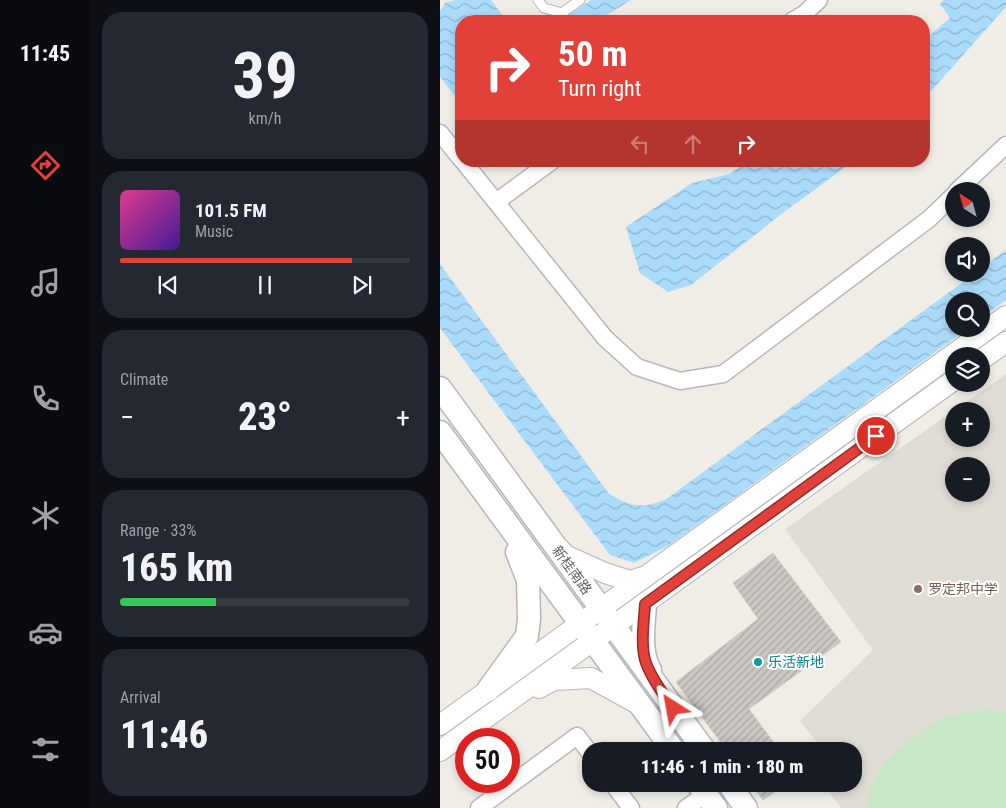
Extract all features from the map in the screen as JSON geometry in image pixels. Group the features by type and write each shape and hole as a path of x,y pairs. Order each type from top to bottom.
{"main road":[{"name":"新桂南路","path":"440,388 698,742"},
{"name":"新桂南路","path":"440,432 667,742"},
{"path":"494,507 517,551 528,580 529,619 527,636 496,698"},
{"path":"645,604 643,640 645,662 662,693"},
{"path":"734,792 746,808"}],"street":[{"path":"802,15 819,0"},
{"path":"440,133 455,151"},
{"path":"967,182 1006,145"},
{"path":"468,167 605,338 637,367 680,381 723,374 929,219 945,204"},
{"path":"496,202 544,167"},
{"path":"440,751 496,698 607,618 648,575 1006,316"},
{"path":"990,354 1006,342"},
{"path":"607,618 645,604 945,387"},
{"path":"540,526 565,555 605,573 630,581 648,575"},
{"path":"440,725 496,698 554,680 590,678 640,705"},
{"path":"489,805 577,736 582,742"},
{"path":"619,792 631,808"},
{"path":"686,808 707,795"}],"lane":[{"path":"538,0 544,8 562,13 580,0"}],"shaded area":[{"name":"罗定邦中学","path":"1006,374 1006,808 841,808 829,792 862,792 862,742 817,742 800,721 873,650 785,529 945,417 945,447 990,447 990,402 966,402 980,392 990,392 990,385"}],"green space":[{"path":"1006,711 1006,808 868,808 871,786 884,763 912,738 941,718 966,712"}],"water":[{"path":"455,0 491,0 502,15 455,15 455,96 440,77 440,11 445,3"},
{"path":"591,0 631,0 607,15 569,15"},
{"path":"944,0 1006,0 1006,7 930,92 930,35 950,18 940,4"},
{"path":"740,167 846,167 784,212 691,285 668,292 640,273 626,227 692,183 729,174"},
{"path":"1006,250 1006,300 990,312 990,292 949,292 963,282 990,282 990,262"},
{"path":"440,264 609,494 624,502 636,505 649,505 665,500 945,295 945,337 956,337 668,546 634,563 610,555 440,328"}],"building":[{"name":"乐活新地","path":"773,553 841,642 749,709 773,742 720,742 676,682 758,619 733,583"},
{"path":"757,792 774,792 763,800"}],"place":[{"name":"罗定邦中学","path":"918,589"},
{"name":"乐活新地","path":"758,662"}],"route":[{"path":"673,708 662,693 645,662 643,640 645,604 876,436"}]}
